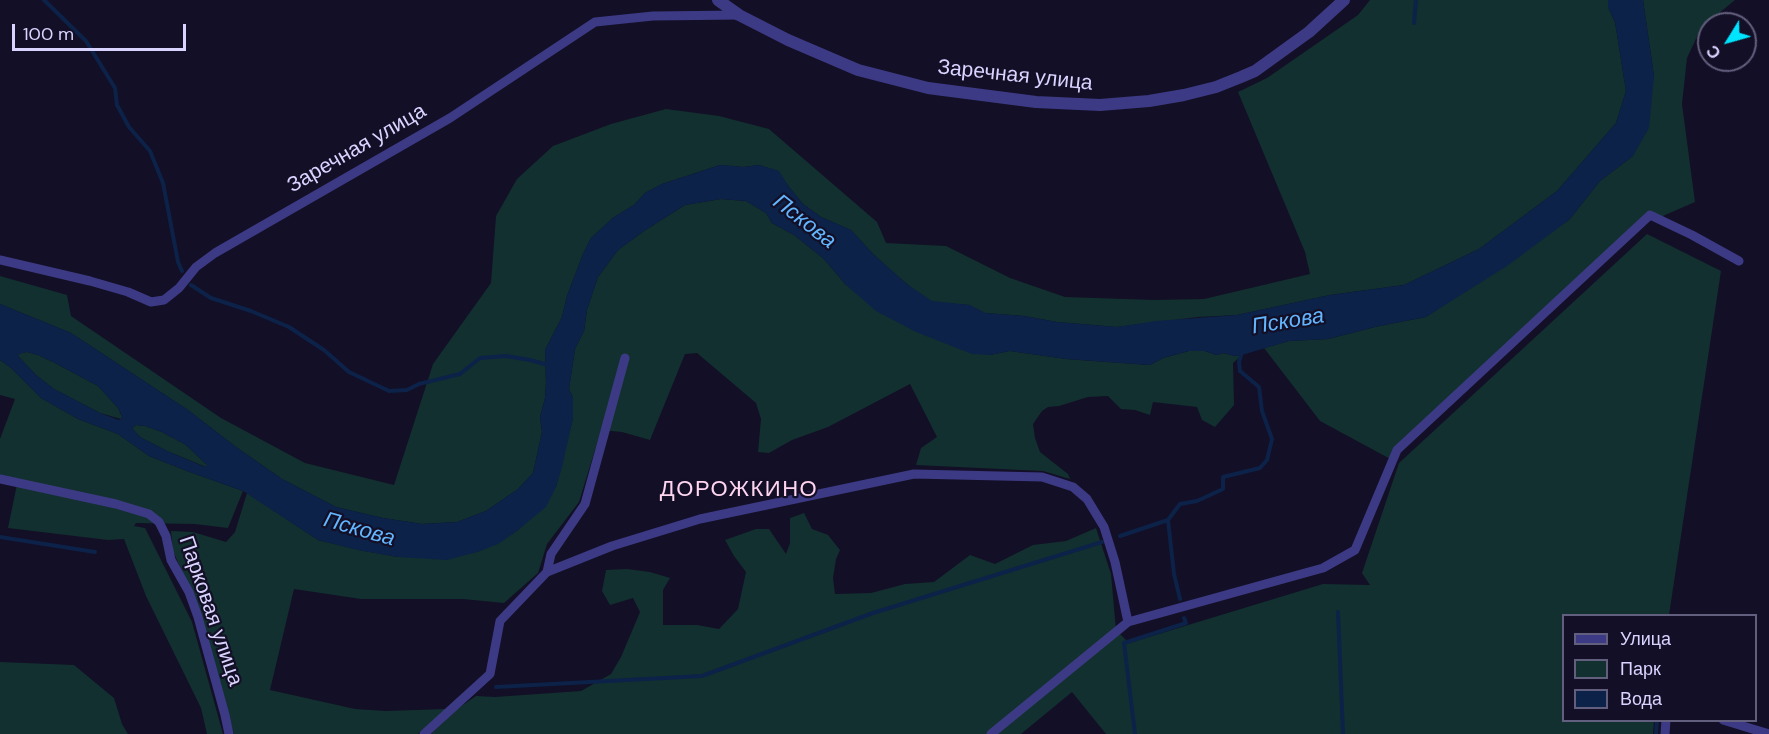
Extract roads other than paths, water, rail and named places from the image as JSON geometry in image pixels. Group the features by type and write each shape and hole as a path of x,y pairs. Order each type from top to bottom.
{"street":[{"name":"Заречная улица","path":"718,0 739,15 788,40 858,70 928,88 1036,102 1122,104 1184,95 1216,87 1255,71 1309,32 1344,0"},
{"name":"Заречная улица","path":"0,260 90,281 128,292 151,302 164,300 179,288 196,267 215,253 450,118 595,22 653,16 739,15"},
{"path":"992,734 1128,622 1323,568 1354,550 1397,450 1650,215 1739,261"},
{"path":"547,572 551,554 585,504 625,358"},
{"path":"424,734 490,674 500,621 547,572 612,546 700,519 914,474 1042,477 1073,486 1087,498 1104,528 1115,562 1128,622"},
{"name":"Парковая улица","path":"0,480 116,504 149,513 159,522 166,536 171,560 189,592 198,617 229,734"},
{"path":"1730,722 1769,734"}],"water":[{"name":"Пскова","path":"1608,0 1643,0 1654,76 1649,128 1633,156 1600,181 1569,220 1507,266 1426,317 1328,339 1289,341 1234,356 1224,353 1216,355 1205,351 1189,351 1163,358 1150,365 1066,359 1010,351 990,355 972,354 916,332 876,311 846,285 824,259 794,235 772,223 766,213 746,201 721,199 685,205 618,250 598,277 587,310 584,331 575,349 569,389 573,398 573,418 562,467 556,487 546,507 498,544 447,560 398,557 318,540 243,491 149,456 118,434 78,419 41,398 0,360 0,304 71,333 188,410 282,479 336,507 422,524 457,522 486,511 518,489 533,473 542,432 540,417 545,398 545,350 562,317 567,296 583,254 591,238 614,217 634,205 645,193 662,184 720,165 744,167 759,165 779,171 803,204 821,217 851,230 874,255 908,285 932,301 970,305 985,313 1117,327 1156,321 1237,315 1330,295 1404,285 1479,249 1557,191 1616,123 1626,91 1615,22 1608,7","holes":["27,352 55,363 98,386 118,408 121,419 100,413 54,389 36,375 19,357 19,354","136,425 162,432 186,445 207,465 205,467 140,437 132,428"]}],"waterway":[{"path":"44,0 86,41 115,88 117,105 129,127 150,151 163,183 178,262 182,271"},
{"path":"1414,23 1416,0"},
{"path":"191,285 211,298 289,327 324,350 349,372 389,391 407,390 419,384 460,374 480,358 506,356 548,365"},
{"path":"1180,599 1174,574 1168,520 1180,504 1197,501 1223,489 1223,477 1260,468 1267,460 1272,439 1262,411 1259,387 1240,371 1239,362 1242,352"},
{"path":"1120,536 1168,520"},
{"path":"0,537 95,552"},
{"path":"496,687 702,676 873,613 1102,542"},
{"path":"1338,612 1343,734"},
{"path":"1135,734 1124,643 1186,623 1184,618"},
{"path":"1656,734 1657,722"}],"district":[{"name":"ДОРОЖКИНО","path":"739,490"}]}
